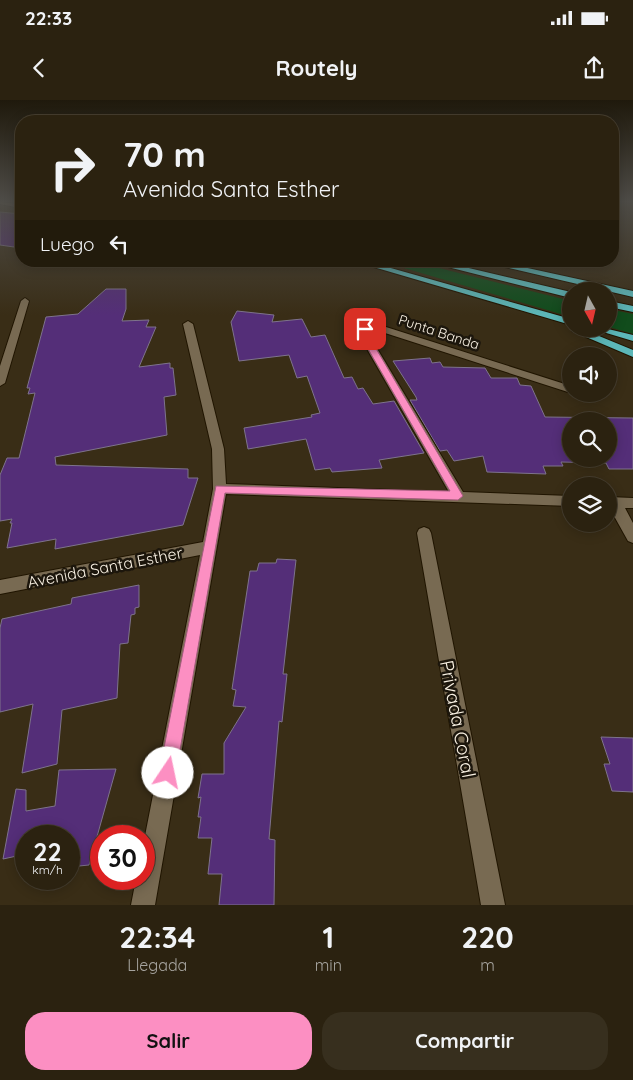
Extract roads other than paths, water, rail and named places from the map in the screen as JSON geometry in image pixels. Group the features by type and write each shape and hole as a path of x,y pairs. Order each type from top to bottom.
{"highway":[{"path":"378,267 562,319"},
{"path":"453,267 562,293"},
{"path":"510,267 633,294"},
{"path":"618,306 633,310"},
{"path":"539,313 562,323"},
{"path":"618,334 633,338"},
{"path":"596,338 633,354"}],"street":[{"path":"0,383 25,301"},
{"path":"143,905 220,489 218,448 188,324"},
{"name":"Punta Banda","path":"458,496 364,335 365,329 386,330 562,387"},
{"path":"220,489 562,501"},
{"path":"617,503 633,503"},
{"path":"617,511 633,537"},
{"name":"Privada Coral","path":"424,533 494,905"},
{"name":"Avenida Santa Esther","path":"0,587 210,547"}]}
